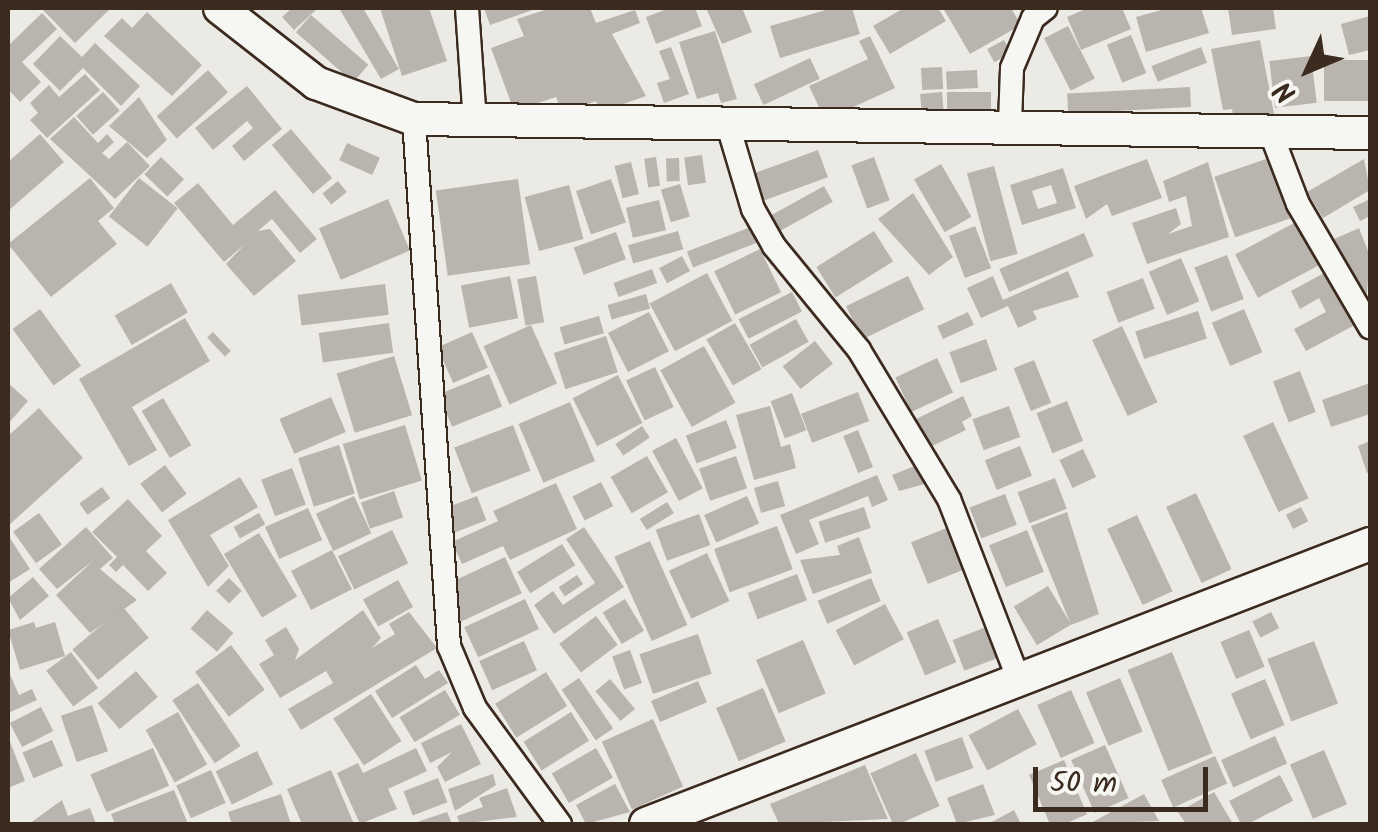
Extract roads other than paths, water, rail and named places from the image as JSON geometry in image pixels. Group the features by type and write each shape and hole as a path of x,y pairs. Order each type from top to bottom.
{"street":[{"path":"220,8 316,83 414,119 1010,124 1272,136 1370,133"},
{"path":"466,8 475,121"},
{"path":"1010,124 1012,68 1035,11"},
{"path":"414,119 449,646 475,708 560,824"},
{"path":"727,122 753,210 774,246 860,350 948,499 1019,680"},
{"path":"1272,136 1298,204 1370,327"},
{"path":"646,824 1370,544"}]}
